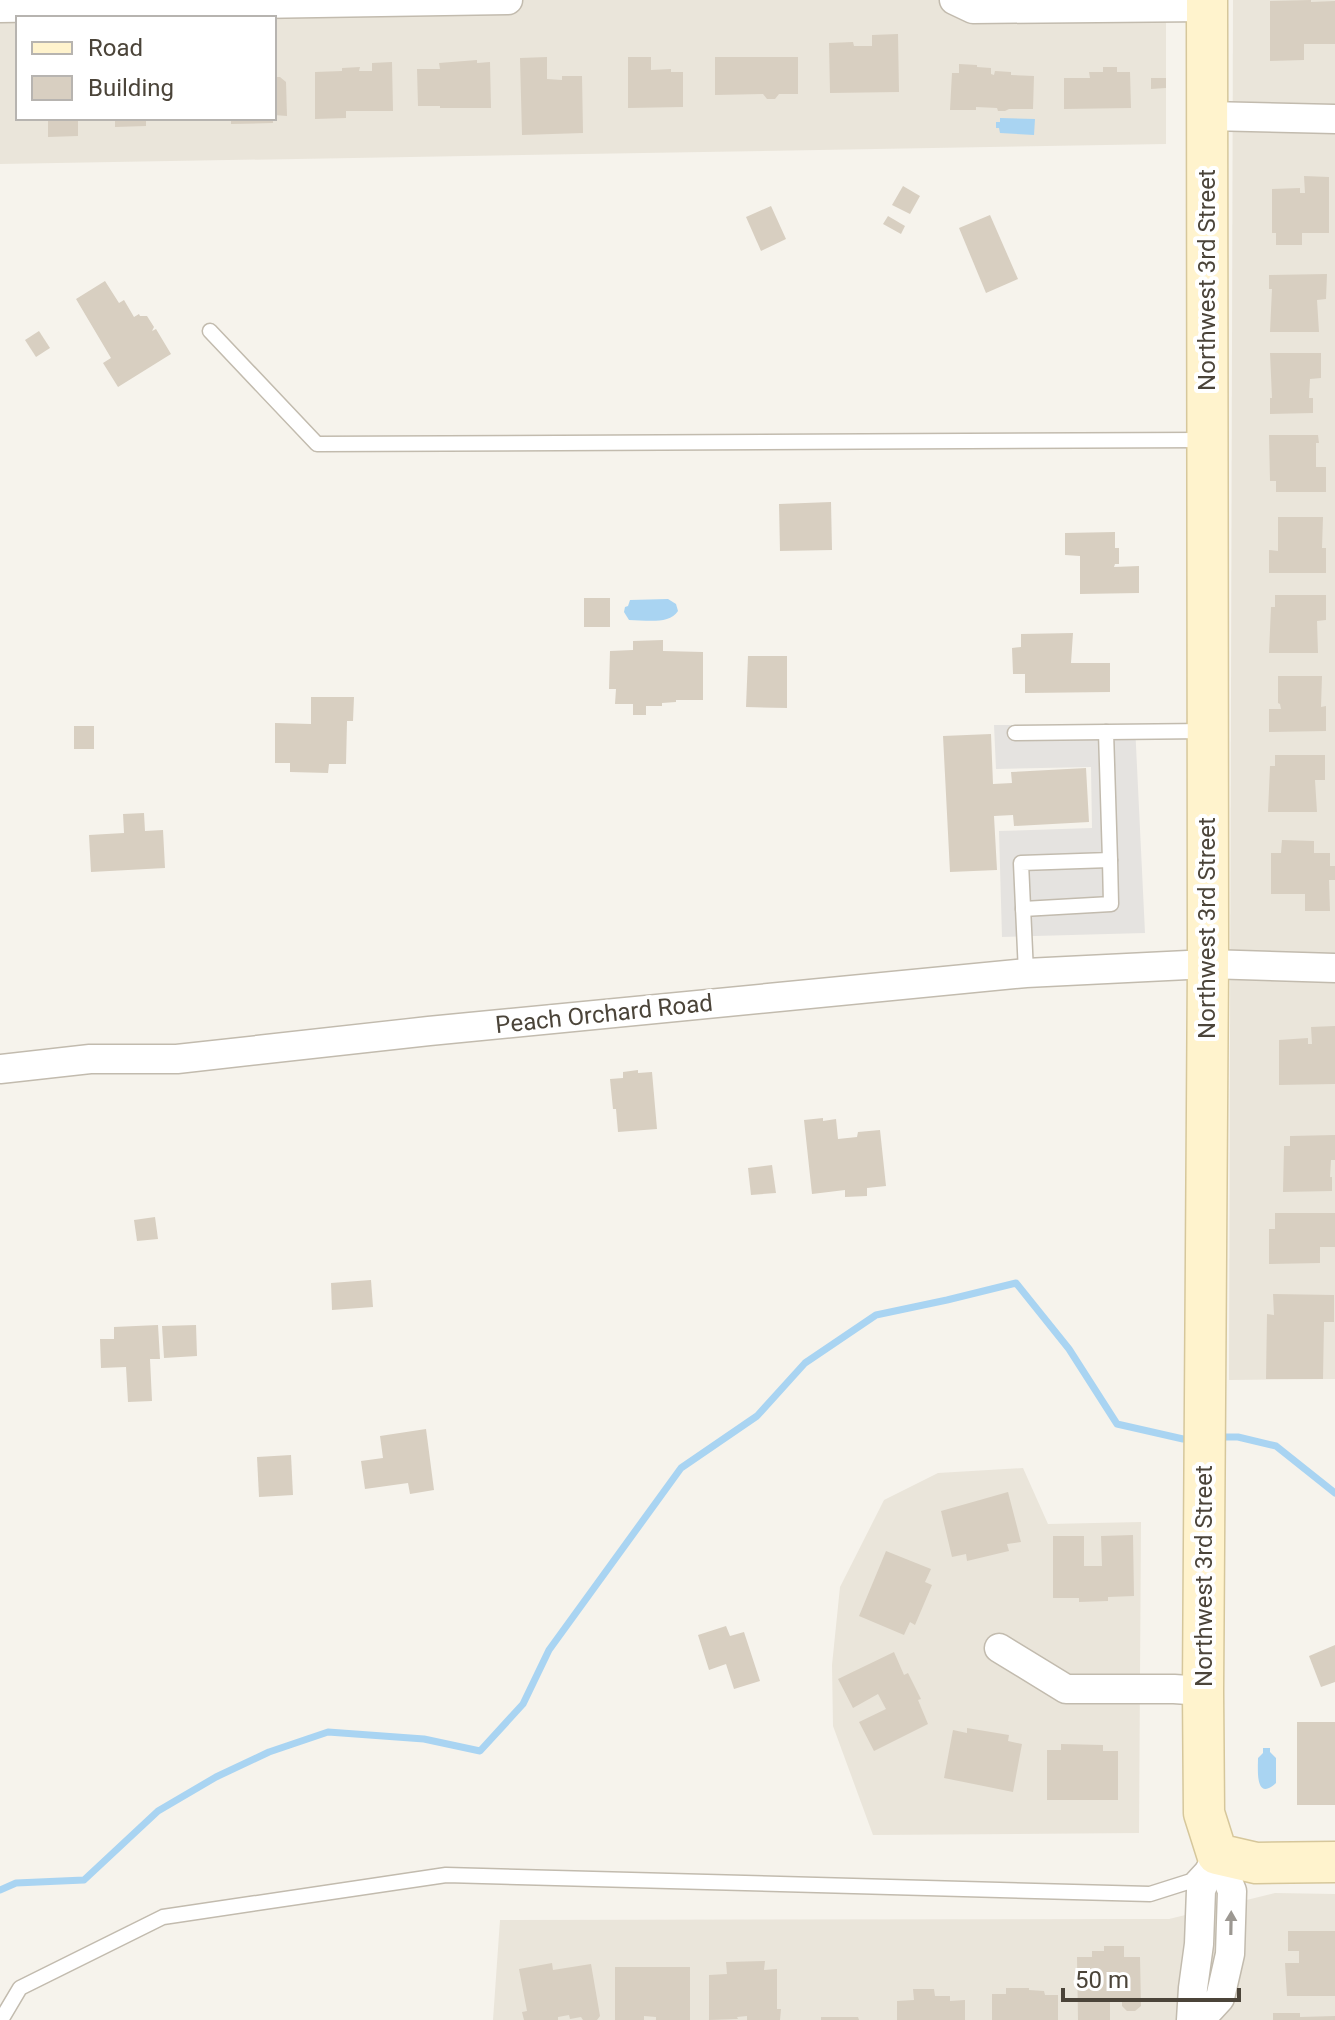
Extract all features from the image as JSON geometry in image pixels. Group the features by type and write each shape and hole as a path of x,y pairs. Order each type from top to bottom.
{"street":[{"path":"0,8 508,0"},
{"path":"954,0 973,9 1207,4"},
{"name":"Northwest 3rd Street","path":"1207,4 1208,964 1203,1691 1204,1813 1217,1854"},
{"path":"1208,116 1335,119"},
{"name":"Peach Orchard Road","path":"0,1069 90,1059 177,1059 1026,973 1208,964 1335,968"},
{"path":"999,1648 1066,1689 1203,1691"},
{"path":"1217,1854 1256,1863 1335,1862"},
{"path":"1191,2020 1201,1890 1217,1854"},
{"path":"1200,2020 1220,1998 1230,1954 1232,1891 1217,1854"}],"lane":[{"path":"210,331 317,444 1207,440"},
{"path":"1015,733 1207,731"},
{"path":"1023,909 1111,904 1106,732"},
{"path":"1026,973 1021,863 1110,860"},
{"path":"1,2020 20,1988 163,1917 446,1875 1150,1894 1191,1881 1217,1854"}],"shaded area":[{"path":"0,0 1166,0 1166,144 0,164"},
{"path":"1233,0 1335,0 1335,1379 1229,1380"},
{"path":"994,725 1135,725 1145,933 1002,937 999,831 1092,828 1091,767 996,769"},
{"path":"1023,1468 1048,1524 1141,1522 1139,1833 873,1835 833,1726 832,1665 840,1587 884,1500 938,1473"},
{"path":"1275,1893 1335,1894 1335,2020 493,2020 500,1920 1169,1919"}],"water":[{"path":"1000,118 1035,119 1034,135 1000,133 996,122 1000,122"},
{"path":"668,599 676,604 678,611 669,618 629,620 624,612 630,600"},
{"path":"1263,1748 1270,1748 1276,1758 1276,1783 1264,1789 1259,1782 1258,1770 1258,1758"}],"building":[{"path":"1270,1 1335,1 1335,44 1304,44 1304,60 1270,61"},
{"path":"898,34 899,92 830,93 829,43 853,42 854,46 872,46 872,35"},
{"path":"547,57 547,79 582,76 583,133 522,135 520,58"},
{"path":"628,57 651,57 651,70 683,72 683,107 628,108"},
{"path":"715,57 798,57 798,94 779,94 775,99 767,99 763,94 715,95"},
{"path":"477,60 477,63 490,62 491,108 418,106 417,69 440,69 439,63"},
{"path":"392,62 393,111 346,111 346,118 315,119 315,72 360,67 359,71 372,71 372,63"},
{"path":"959,64 991,68 994,75 995,71 1034,76 1033,109 998,111 997,108 976,107 976,110 950,110 952,73 959,73"},
{"path":"1103,67 1117,67 1117,72 1130,72 1131,108 1064,109 1064,78 1090,78 1089,72 1103,72"},
{"path":"276,77 286,82 287,116 276,115"},
{"path":"1151,78 1166,78 1166,88 1151,89"},
{"path":"48,120 78,120 78,136 48,137"},
{"path":"115,120 162,120 146,121 146,126 115,127"},
{"path":"231,120 273,120 273,123 231,124"},
{"path":"1304,176 1329,177 1329,233 1302,233 1302,245 1276,245 1276,233 1272,233 1272,189 1300,188 1300,193 1305,193"},
{"path":"903,186 920,196 910,214 892,205"},
{"path":"771,206 786,239 761,251 746,217"},
{"path":"990,215 1018,279 986,293 959,228"},
{"path":"888,216 905,226 901,234 883,224"},
{"path":"1327,274 1326,299 1317,300 1319,332 1270,332 1272,289 1269,289 1269,275"},
{"path":"105,281 119,303 124,300 134,317 139,314 147,316 154,327 152,331 156,329 171,354 118,387 103,363 111,358 76,299"},
{"path":"39,331 50,348 36,357 25,340"},
{"path":"1270,353 1321,353 1321,378 1310,379 1309,398 1313,398 1313,413 1270,414"},
{"path":"1269,435 1318,435 1316,467 1326,467 1326,492 1276,492 1276,481 1270,481"},
{"path":"831,502 832,550 780,551 779,504"},
{"path":"1278,517 1323,517 1322,548 1326,548 1326,573 1269,573 1269,550 1278,551"},
{"path":"1115,532 1119,564 1114,567 1139,566 1139,593 1080,594 1080,556 1065,555 1065,533"},
{"path":"1275,595 1326,595 1326,620 1317,621 1318,653 1269,653 1271,607 1275,607"},
{"path":"584,598 610,598 610,627 584,627"},
{"path":"1073,633 1071,663 1110,663 1110,692 1025,693 1025,674 1013,674 1012,648 1021,647 1021,634"},
{"path":"663,640 663,651 703,652 703,700 676,700 662,703 662,706 646,706 646,715 633,715 633,704 615,704 616,689 609,689 610,651 633,650 633,641"},
{"path":"748,656 787,656 787,708 746,707"},
{"path":"1278,676 1322,676 1321,707 1326,706 1326,731 1269,732 1269,709 1281,709 1278,703"},
{"path":"311,697 354,697 353,721 347,721 346,764 329,764 328,773 290,772 290,763 275,763 275,723 311,724"},
{"path":"74,726 94,726 94,749 74,749"},
{"path":"991,734 993,784 1012,783 1011,772 1086,768 1089,822 1014,826 1013,815 994,816 997,870 950,872 943,736"},
{"path":"1275,755 1325,755 1325,780 1315,780 1317,812 1268,812 1270,766 1275,766"},
{"path":"144,813 145,831 163,830 165,868 91,872 89,835 124,833 123,814"},
{"path":"1282,840 1314,841 1314,853 1330,853 1330,866 1335,866 1335,880 1329,880 1330,911 1305,911 1305,894 1271,894 1271,853 1281,853"},
{"path":"1335,1026 1335,1084 1279,1085 1279,1040 1308,1038 1308,1044 1312,1044 1311,1027"},
{"path":"638,1070 638,1073 652,1072 657,1129 618,1132 610,1079 623,1078 623,1072"},
{"path":"823,1118 823,1121 836,1119 838,1139 857,1137 858,1132 880,1130 886,1186 867,1188 867,1196 845,1197 845,1190 812,1194 804,1120"},
{"path":"1335,1135 1335,1160 1331,1160 1330,1177 1332,1191 1283,1192 1284,1146 1290,1146 1290,1136"},
{"path":"772,1165 776,1193 751,1195 748,1168"},
{"path":"1275,1213 1335,1213 1335,1247 1320,1247 1320,1263 1269,1264 1269,1229 1275,1229"},
{"path":"155,1217 158,1239 137,1241 134,1220"},
{"path":"371,1280 373,1307 332,1310 331,1283"},
{"path":"1273,1294 1334,1295 1334,1322 1324,1322 1323,1379 1266,1379 1267,1314 1274,1315"},
{"path":"158,1325 160,1359 150,1359 152,1401 128,1402 126,1367 101,1368 100,1339 114,1339 114,1327"},
{"path":"196,1325 197,1356 164,1358 162,1326"},
{"path":"426,1429 434,1490 410,1494 408,1483 365,1489 361,1461 383,1458 380,1436"},
{"path":"291,1455 293,1495 259,1497 257,1457"},
{"path":"1008,1492 1021,1542 1007,1544 1009,1551 967,1561 966,1554 952,1557 941,1511"},
{"path":"1133,1535 1134,1596 1079,1602 1079,1598 1053,1598 1053,1536 1084,1536 1084,1566 1102,1566 1101,1536"},
{"path":"886,1551 931,1569 925,1582 932,1585 915,1625 910,1622 904,1635 859,1616"},
{"path":"726,1626 730,1636 744,1632 760,1681 734,1689 726,1664 709,1670 698,1635"},
{"path":"1335,1645 1335,1682 1321,1687 1309,1656"},
{"path":"894,1652 904,1675 908,1673 921,1699 918,1700 928,1724 874,1751 859,1722 886,1709 878,1694 853,1708 838,1679"},
{"path":"1297,1722 1335,1722 1335,1805 1297,1805"},
{"path":"967,1728 1009,1735 1008,1741 1022,1744 1013,1792 944,1778 953,1730 967,1733"},
{"path":"1061,1744 1103,1745 1103,1751 1118,1751 1118,1800 1047,1800 1047,1750 1061,1750"},
{"path":"1288,1931 1335,1931 1335,1996 1287,1996 1285,1963 1299,1963 1299,1951 1288,1951"},
{"path":"1104,1946 1124,1946 1124,1957 1140,1957 1141,2006 1135,2011 1127,2011 1122,2002 1110,2000 1110,2020 1078,2020 1077,1957 1092,1957 1092,1951 1104,1951"},
{"path":"765,1961 764,1970 777,1969 780,2020 747,2020 747,2016 709,2020 709,1975 727,1974 726,1962"},
{"path":"552,1963 553,1970 591,1964 600,2016 597,2020 583,2020 581,2017 570,2019 569,2015 558,2017 558,2020 524,2020 522,2012 527,2011 519,1969"},
{"path":"615,1967 690,1967 690,2020 656,2020 656,2017 644,2016 644,2020 615,2020"},
{"path":"1006,1988 1029,1988 1044,1991 1045,1995 1058,1995 1058,2020 992,2020 992,1994 1006,1994"},
{"path":"913,1989 934,1989 935,1996 950,1996 950,2001 965,2000 965,2020 897,2020 897,2001 914,2000"},
{"path":"1273,2013 1300,2013 1300,2017 1335,2016 1335,2020 1273,2020"},
{"path":"821,2017 858,2017 859,2020 821,2020"}],"waterway":[{"path":"0,1890 16,1883 84,1880 158,1811 216,1777 269,1752 328,1732 424,1739 480,1751 523,1704 549,1650 681,1468 757,1416 805,1363 876,1315 1016,1283 1069,1349 1117,1424 1183,1439"},
{"path":"1226,1437 1276,1446 1335,1493"}]}
